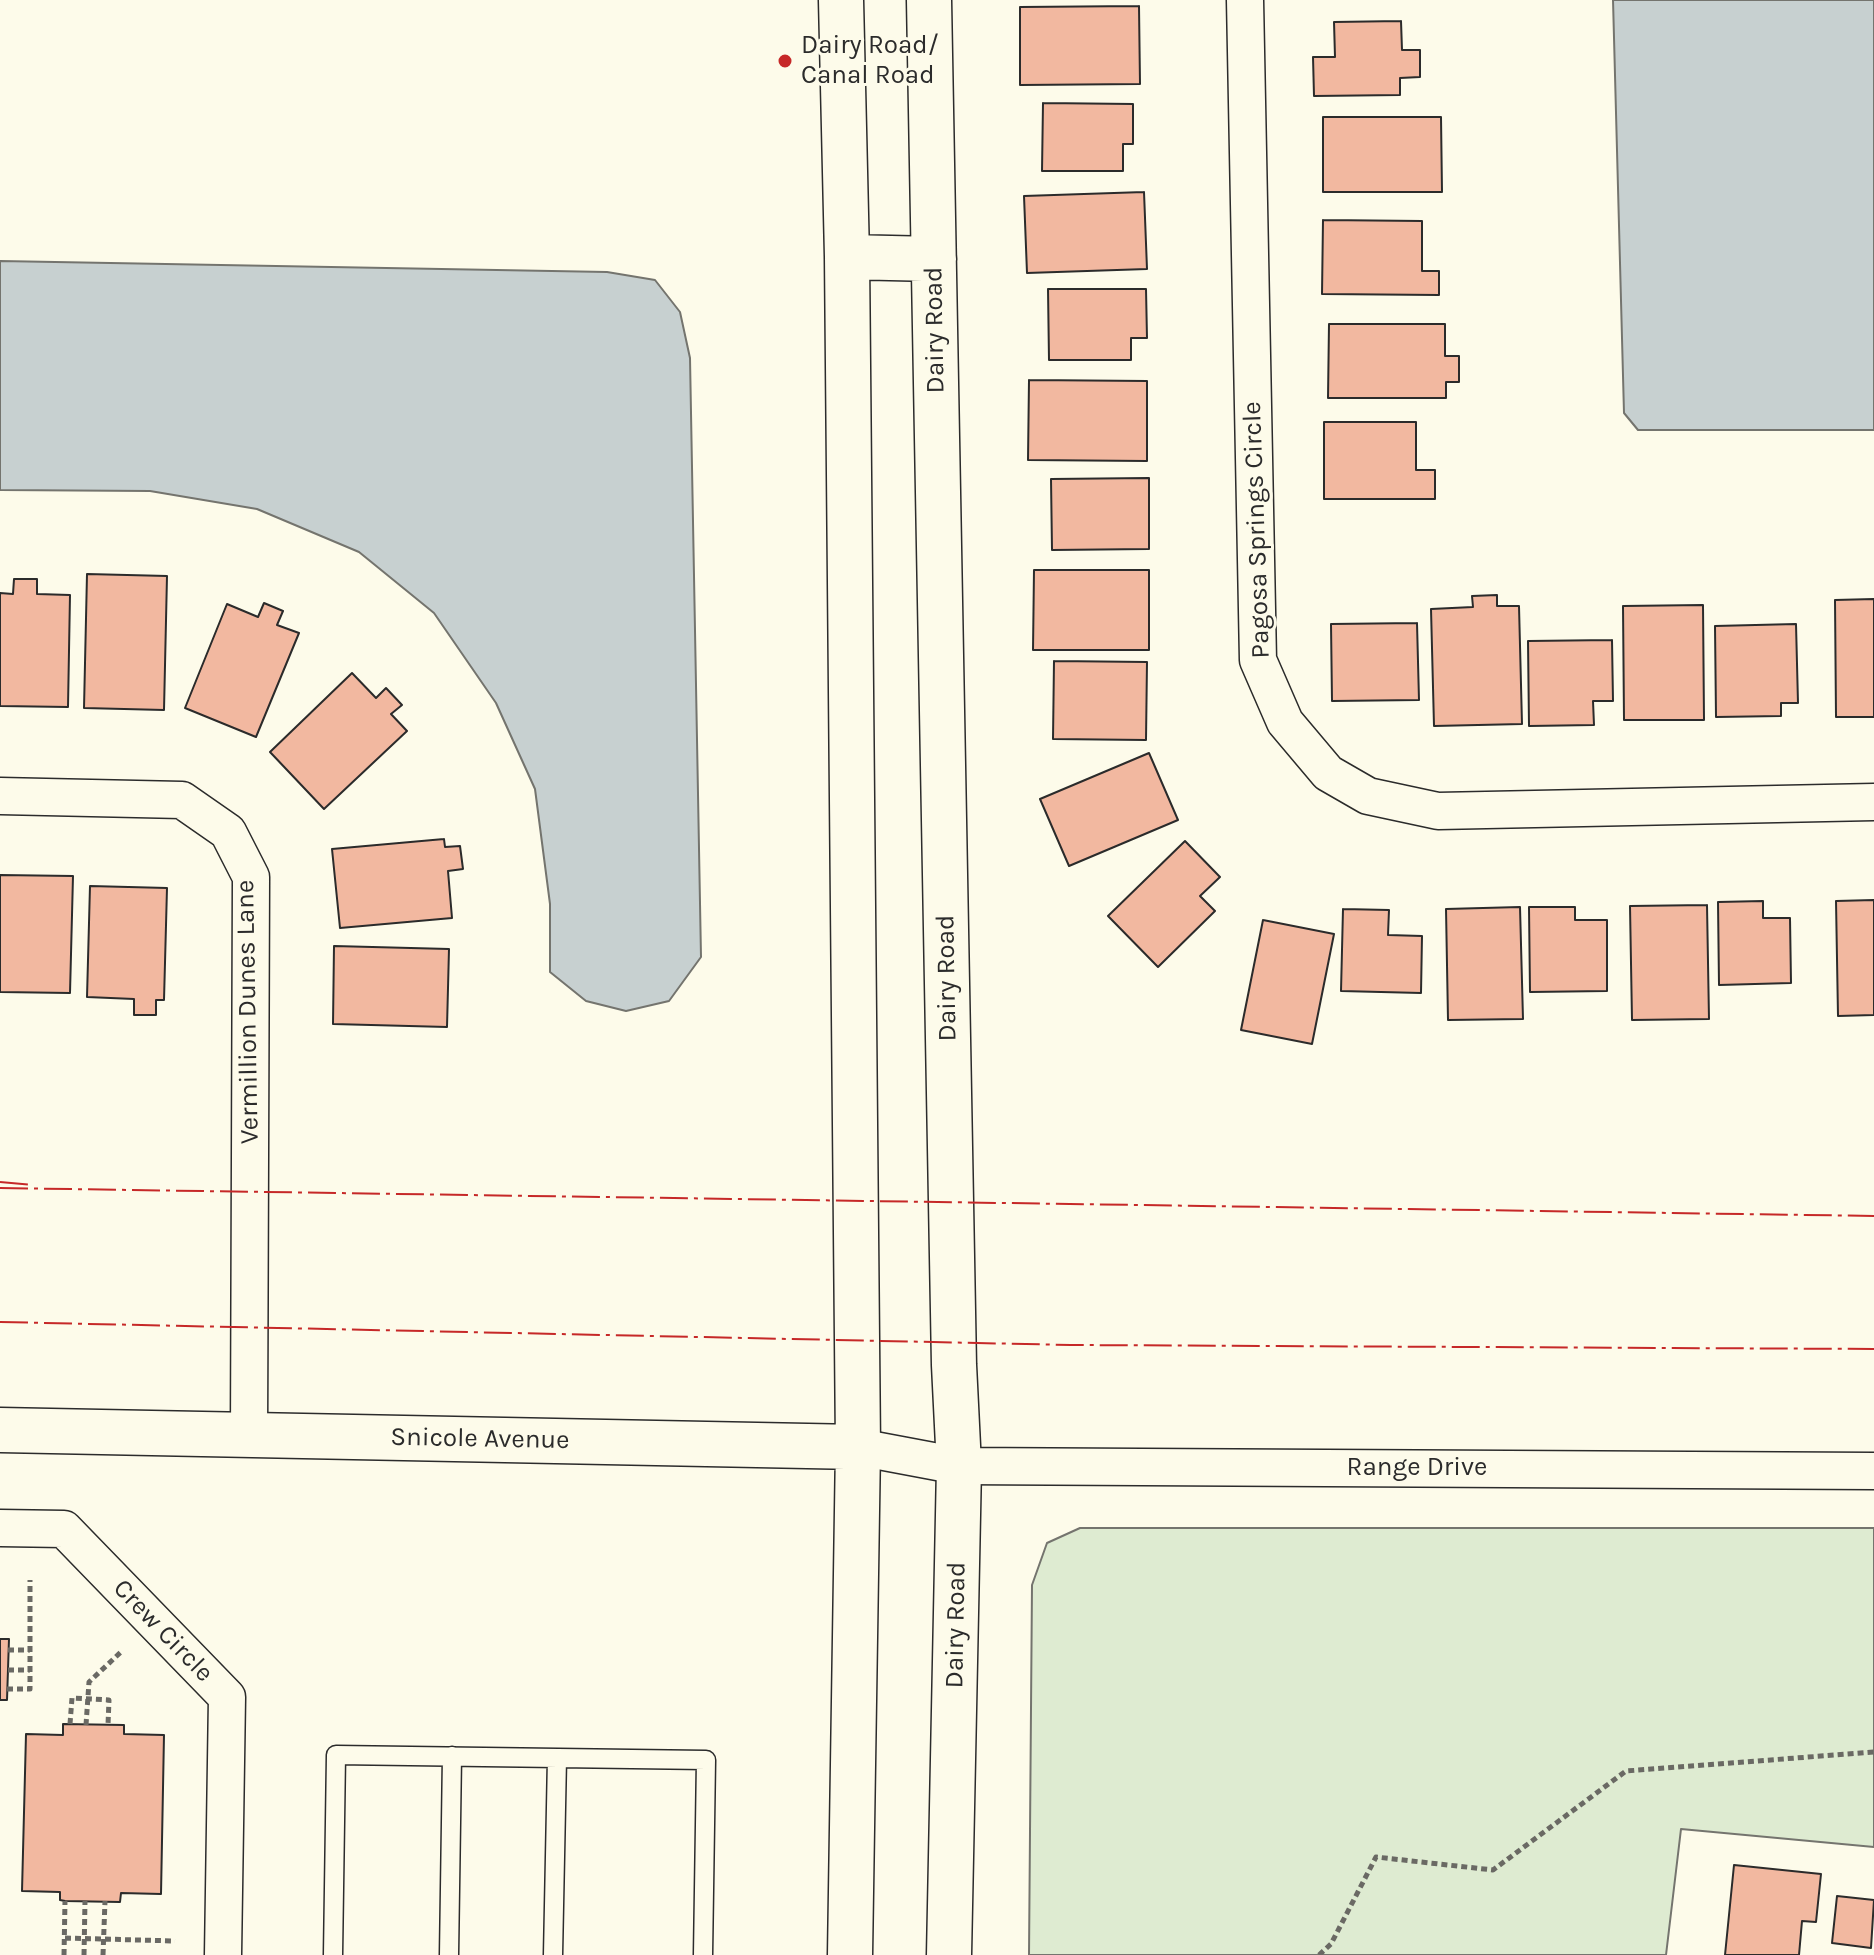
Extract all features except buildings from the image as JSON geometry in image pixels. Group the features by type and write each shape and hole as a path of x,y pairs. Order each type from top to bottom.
{"street":[{"path":"841,0 847,257 858,1447 850,1955"},
{"name":"Dairy Road","path":"929,0 954,1365 959,1466 949,1955"},
{"name":"Pagosa Springs Circle","path":"1245,0 1258,660 1285,722 1328,773 1341,781 1368,796 1438,811 1874,802"},
{"path":"847,257 934,259"},
{"name":"Vermillion Dunes Lane","path":"0,796 182,800 228,832 251,877 249,1435"},
{"name":"Snicole Avenue","path":"0,1430 858,1447 959,1466"},
{"name":"Range Drive","path":"959,1466 1874,1471"},
{"name":"Crew Circle","path":"0,1528 64,1529 227,1697 223,1955"}],"lane":[{"path":"333,1955 336,1755 706,1760 703,1955"},
{"path":"449,1955 452,1756"},
{"path":"553,1955 557,1758"}],"path":[{"path":"7,1689 30,1689 30,1580"},
{"path":"8,1650 30,1650"},
{"path":"86,1725 89,1682 123,1650"},
{"path":"8,1670 30,1670"},
{"path":"70,1724 72,1698 109,1700 108,1725"},
{"path":"1319,1955 1331,1944 1376,1857 1493,1870 1626,1771 1874,1752"},
{"path":"64,1955 65,1901"},
{"path":"84,1955 85,1901"},
{"path":"103,1955 105,1901"},
{"path":"65,1938 175,1941"}],"green space":[{"path":"1080,1528 1874,1528 1874,1847 1681,1829 1666,1955 1029,1955 1032,1585 1047,1543"}],"shaded area":[{"path":"1613,0 1874,0 1874,430 1638,430 1624,413"},
{"path":"0,261 607,272 655,280 680,312 690,358 701,957 669,1001 626,1011 586,1001 550,972 550,904 535,789 496,703 434,613 359,552 257,509 150,491 0,490"}],"power":[{"path":"0,1182 33,1185"},
{"path":"0,1188 1874,1216"},
{"path":"0,1322 1071,1345 1874,1349"}],"place":[{"name":"Dairy Road/ Canal Road","path":"785,61"}]}
